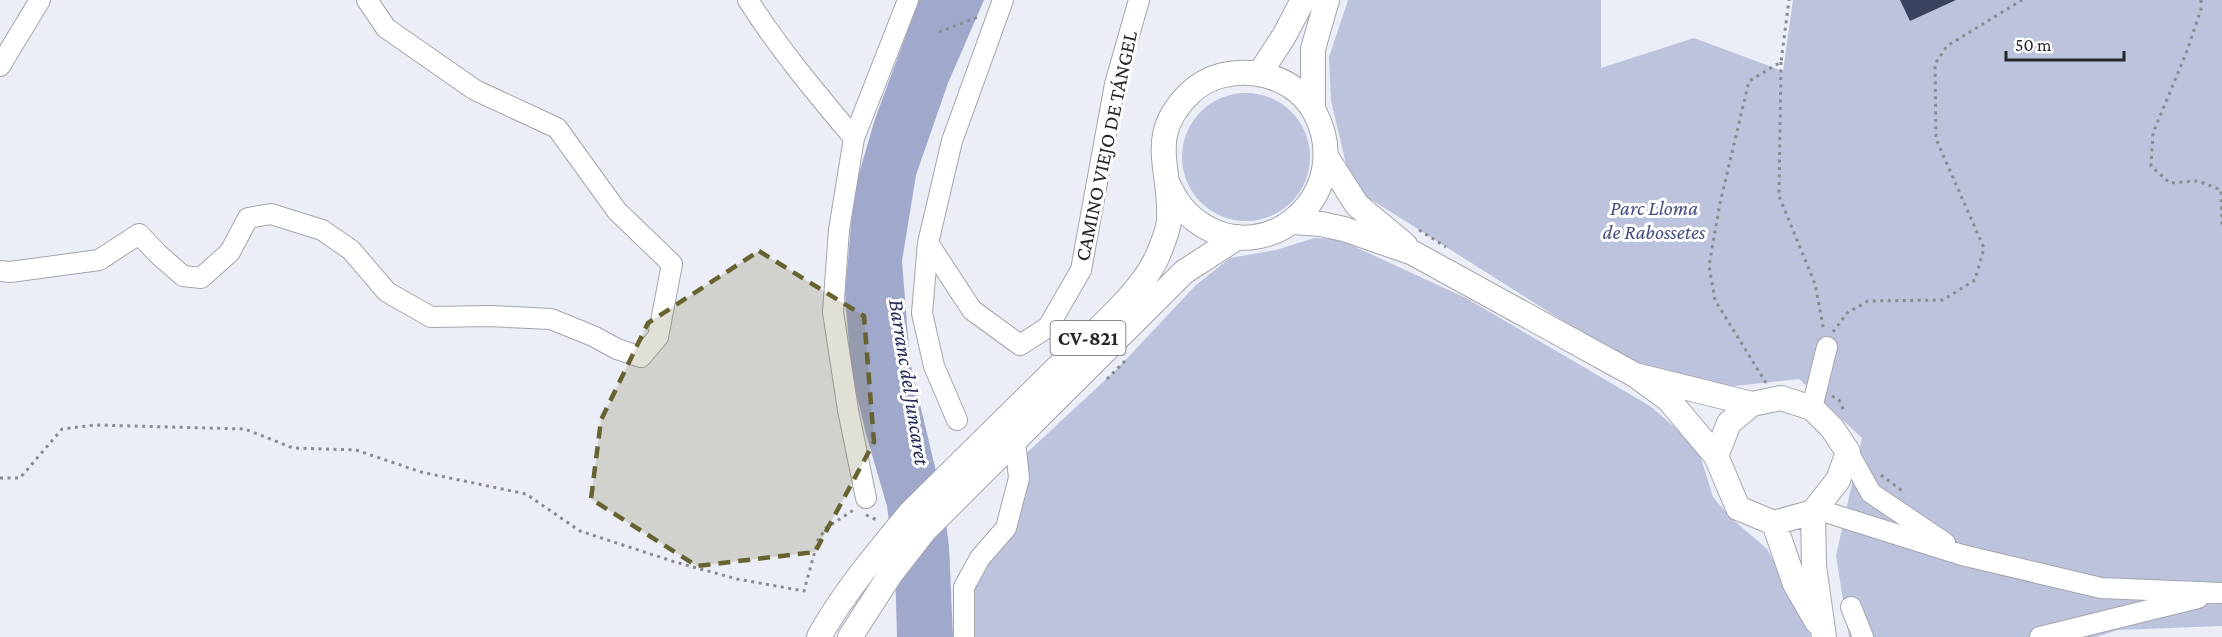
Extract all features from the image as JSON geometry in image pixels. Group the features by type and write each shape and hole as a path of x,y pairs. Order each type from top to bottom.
{"main road":[{"path":"1260,74 1303,0"},
{"name":"CV-821","path":"1313,109 1313,49 1327,0"},
{"name":"CV-821","path":"850,637 890,575 964,475 1141,281 1157,256 1169,221 1167,182 1162,158 1165,134 1175,111 1185,98 1211,79 1235,72 1260,74 1280,80 1299,92 1313,109 1324,133 1327,158 1322,183 1310,205 1293,222 1276,231 1257,236 1238,237 1215,231 1194,220 1178,203 1167,182"},
{"name":"CV-821","path":"1327,158 1358,205 1413,253"},
{"name":"CV-821","path":"1293,222 1321,224 1344,229 1413,253 1635,375 1668,399 1716,456 1738,508 1774,523"},
{"name":"CV-821","path":"819,637 884,532 1015,441 1184,272 1238,237"},
{"name":"CV-821","path":"1635,375 1752,404 1781,398 1812,408 1832,429 1848,452"},
{"name":"CV-821","path":"1716,456 1728,423 1752,404"},
{"path":"1824,636 1814,566 1815,511 1838,480 1848,452"},
{"path":"1815,511 1774,523 1795,584 1824,636"}],"street":[{"path":"0,66 40,0"},
{"path":"0,272 99,260 139,234 183,276 201,278 230,252 248,218 271,214 322,230 351,250 387,292 431,317 490,316 551,320 641,357 658,338 672,264 617,211 557,128 476,90 386,28 367,0"},
{"path":"748,0 759,18 824,103 854,138"},
{"path":"866,498 848,410 833,312 839,230 854,138 908,0"},
{"path":"957,420 934,366 922,313 928,243 952,141 1003,0"},
{"name":"CAMINO VIEJO DE TÁNGEL","path":"928,243 972,310 1020,345 1048,327 1081,270 1115,84 1139,0"},
{"path":"1812,408 1827,347"},
{"path":"964,637 963,587 980,558 1006,528 1019,478 1015,441"},
{"path":"1848,452 1871,493 1962,555"},
{"path":"1815,511 1962,555 2101,588 2221,593"},
{"path":"2040,637 2221,593"},
{"path":"1851,608 1863,637"}],"path":[{"path":"1789,0 1781,62 1779,196 1815,284 1827,347"},
{"path":"1827,347 1834,328 1846,313 1868,301 1943,300 1975,280 1984,248 1936,139 1935,64 1947,46 2022,0"},
{"path":"2201,0 2201,9 2187,51 2153,134 2151,166 2170,183 2198,181 2221,190 2222,228"},
{"path":"939,32 979,17 983,9"},
{"path":"1766,383 1715,300 1709,266 1720,203 1749,81 1781,62"},
{"path":"0,478 20,478 62,429 95,425 244,429 293,448 356,450 420,472 526,494 579,531 727,576 804,591 818,540 826,528 854,509 884,532"},
{"path":"1871,493 1881,475"}],"highlighted area":[{"path":"759,251 864,316 874,442 815,552 697,566 591,499 601,420 648,323"}],"green space":[{"name":"Parc Lloma de Rabossetes","path":"1348,0 1601,0 1601,68 1694,38 1783,71 1793,0 2222,0 2222,626 2118,630 2096,637 1849,637 1836,556 1862,438 1799,379 1725,387 1643,366 1560,319 1364,195 1346,164 1331,101 1329,57"},
{"path":"1246,93 1271,97 1292,111 1306,132 1310,157 1306,182 1292,203 1271,217 1246,221 1221,217 1200,203 1186,182 1182,157 1186,132 1200,111 1221,97"},
{"path":"1314,238 1338,239 1466,298 1650,406 1687,438 1700,455 1713,497 1730,517 1767,549 1789,588 1811,637 964,637 964,587 1006,528 1018,461 1117,369 1196,285 1230,258 1276,250"}],"water":[{"name":"Barranc del Juncaret","path":"919,0 984,0 948,83 916,175 902,261 910,362 943,501 949,546 953,637 897,637 895,565 887,506 851,371 845,294 854,191 875,119"}],"building":[{"path":"1900,0 1956,0 1910,21"}]}
